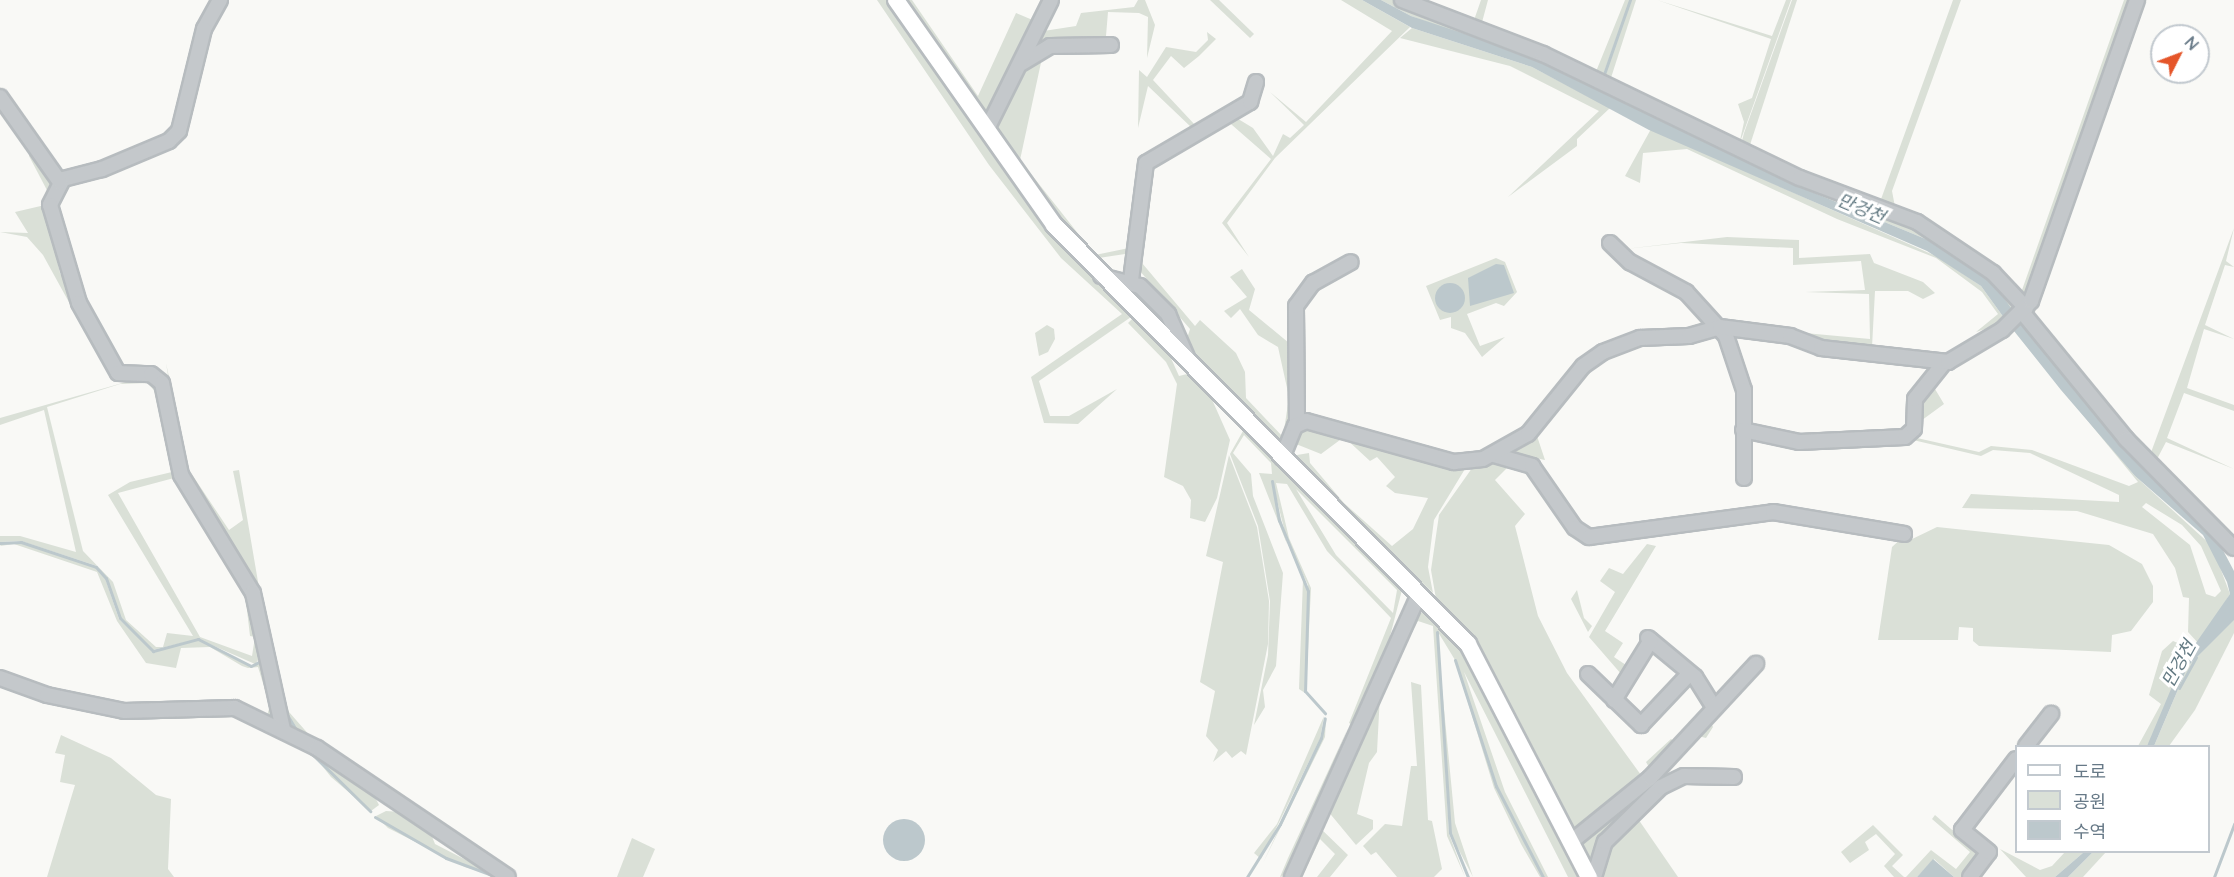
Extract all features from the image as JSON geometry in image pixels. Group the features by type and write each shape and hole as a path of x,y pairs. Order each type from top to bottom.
{"main road":[{"path":"896,0 1054,225 1101,276 1419,595 1478,658 1589,877"}],"street":[{"path":"60,182 174,137 183,123 204,29 220,0"},
{"path":"987,129 1051,0"},
{"path":"1402,0 1543,54 1800,178 1917,222 1993,273 2126,439 2234,548"},
{"path":"1743,430 1798,442 1909,436 1914,429 1913,403 1943,364 2002,330 2023,313 2137,0"},
{"path":"1015,71 1050,46 1111,45"},
{"path":"1131,280 1146,163 1250,102 1256,82"},
{"path":"0,97 60,182"},
{"path":"60,182 50,212 79,303 118,373 151,374 162,383 181,475 253,593 283,729"},
{"path":"1610,243 1630,261 1686,292 1720,327 1742,376 1744,478"},
{"path":"1282,458 1297,423 1296,306 1313,283 1351,262"},
{"path":"1101,276 1131,280 1168,314 1192,368"},
{"path":"1297,423 1315,422 1454,462 1494,455 1535,427 1582,366 1603,352 1641,338 1689,336 1720,327 1790,336 1821,348 1878,351 1943,364"},
{"path":"1494,455 1532,466 1575,528 1589,537 1773,512 1904,534"},
{"path":"1292,877 1419,595"},
{"path":"1614,700 1649,639 1690,673 1714,708"},
{"path":"1571,842 1650,778 1756,664"},
{"path":"1588,674 1641,726 1690,673"},
{"path":"0,678 47,696 124,711 229,707 283,729 508,877"},
{"path":"2028,745 2051,714"},
{"path":"1970,877 1989,852 1962,830 2015,760"},
{"path":"1594,877 1605,842 1661,788 1684,776 1734,777"}],"green space":[{"path":"877,0 886,0 1039,221 1131,317 1039,381 1050,416 1069,416 1117,389 1078,424 1044,423 1031,377 1122,314 1061,258 989,165"},
{"path":"905,0 912,0 978,96 1016,13 1035,21 986,115"},
{"path":"1138,0 1145,0 1155,25 1147,58 1148,17 1139,13 1108,12 1106,36 1060,37 1034,49 1037,32 1076,26 1081,13 1134,7"},
{"path":"1210,0 1219,0 1254,34 1250,38"},
{"path":"1341,0 1362,0 1410,27 1275,158 1227,223 1249,257 1222,223 1271,159 1224,118 1230,114 1253,128 1273,156 1283,134 1290,138 1304,125 1270,92 1306,122 1392,31"},
{"path":"1381,0 1399,0 1473,28 1916,223 2017,301 2016,315 1957,255 1928,240 1783,180 1603,88 1411,16"},
{"path":"1481,0 1488,0 1481,26 1595,74 1625,0 1630,0 1601,81 1473,23"},
{"path":"1631,0 1636,0 1609,84 1602,81"},
{"path":"1657,0 1772,36 1786,0 1791,0 1739,145 1744,122 1738,104 1752,98 1771,39"},
{"path":"1792,0 1797,0 1748,151 1741,145 1744,133"},
{"path":"1953,0 1961,0 1892,191 1896,212 1812,177 1880,202"},
{"path":"2124,0 2132,0 2026,300 2014,289 2022,290"},
{"path":"2135,22 2034,315 2150,455 2234,228 2226,261 2234,267 2225,265 2205,325 2234,339 2204,329 2187,388 2234,405 2234,411 2184,393 2167,438 2234,469 2166,442 2156,461 2149,460 2029,319"},
{"path":"1412,28 1532,67 1610,108 1577,139 1577,146 1508,197 1599,111 1510,66 1400,38"},
{"path":"1207,32 1216,39 1199,56 1184,68 1171,56 1153,80 1196,126 1192,128 1148,86 1138,128 1139,70 1147,77 1166,47 1196,52 1208,40"},
{"path":"1042,58 1020,160 1095,255 1129,248 1125,254 1092,259 991,125 1021,67"},
{"path":"1651,129 1938,257 1981,286 2007,322 1976,332 1998,314 1982,292 1936,258 1837,219 1687,149 1643,153 1640,183 1625,176"},
{"path":"31,141 55,183 49,194 29,156"},
{"path":"45,205 60,273 115,376 109,375 43,255 27,237 0,232 28,233 15,212"},
{"path":"1727,237 1799,240 1799,258 1870,254 1874,263 1923,282 1935,293 1923,299 1908,291 1875,291 1872,347 1826,346 1794,332 1870,339 1869,294 1805,292 1865,290 1861,261 1793,265 1793,248 1681,243 1625,249"},
{"path":"1496,258 1505,262 1517,292 1504,306 1496,303 1467,314 1480,346 1505,337 1482,357 1465,333 1451,328 1451,317 1440,320 1426,286"},
{"path":"1142,263 1195,326 1200,320 1236,353 1245,372 1246,398 1283,437 1289,397 1278,347 1258,335 1240,309 1231,318 1224,311 1247,297 1230,277 1242,269 1255,289 1249,310 1289,343 1294,415 1282,445 1196,360 1186,342 1190,329 1139,270"},
{"path":"1133,318 1170,356 1179,376 1187,374 1210,395 1230,440 1217,498 1205,522 1190,518 1191,500 1183,486 1164,477 1177,384 1166,362 1128,323"},
{"path":"1047,325 1054,329 1055,339 1048,352 1039,356 1035,333"},
{"path":"2010,326 2135,476 2212,546 2230,594 2199,644 2188,632 2189,598 2183,597 2175,568 2153,534 2077,511 1962,508 1971,494 2119,502 2119,495 2030,453 1993,450 1981,456 1913,440 1915,407 1932,384 1944,404 1918,423 1917,438 1979,452 1991,446 2032,450 2129,486 2138,482","holes":["2146,503 2182,525 2201,546 2221,591 2215,597 2206,594 2190,545 2142,507"]},
{"path":"1597,359 1536,433 1545,460 1505,452"},
{"path":"166,363 189,470 229,530 243,520 233,471 239,470 272,664 289,712 311,737 425,820 290,729 281,715 253,582 184,475"},
{"path":"140,378 156,383 173,454 248,592 259,659 255,664 198,639 153,650 120,618 106,577 97,566 21,541 0,542 0,536 20,536 76,552 44,410 0,425 0,418","holes":["148,383 159,397 172,472 130,482 108,495 193,636 167,633 163,647 156,647 126,620 113,582 83,551 47,407 120,384","174,478 245,593 250,636 255,637 252,656 200,637 118,493"]},
{"path":"1299,426 1468,464 1434,520 1428,567 1433,593 1291,456 1309,453 1310,463 1344,503 1392,546 1413,529 1428,498 1395,493 1386,486 1395,477 1377,457 1370,461 1344,437 1321,454 1291,442"},
{"path":"1243,431 1402,590 1388,644 1353,725 1349,723 1391,618 1327,551 1287,484 1276,483 1289,538 1311,588 1306,692 1308,585 1288,544 1272,481 1287,544 1259,473 1272,474 1271,463 1244,435 1233,453 1251,474 1253,496 1283,573 1276,666 1263,690 1265,707 1254,725 1268,655 1270,601 1258,526 1230,454","holes":["1296,489 1397,590 1393,613 1336,555"]},
{"path":"1229,455 1257,527 1269,601 1268,644 1246,755 1241,751 1232,758 1226,751 1213,762 1218,750 1206,736 1215,691 1200,682 1223,562 1206,556"},
{"path":"1493,456 1527,464 1545,487 1512,463 1495,480 1525,514 1515,526 1538,616 1567,673 1641,775 1650,769 1646,762 1671,739 1678,744 1641,783 1574,832 1490,666 1436,599 1431,570 1439,515 1477,461"},
{"path":"1937,527 2109,545 2142,564 2153,586 2153,602 2131,631 2112,635 2111,652 1979,646 1973,641 1973,628 1959,627 1958,640 1878,640 1892,547 1903,537 1906,542"},
{"path":"4,542 20,543 96,567 105,578 119,619 153,651 198,640 251,667 260,662 272,708 272,715 267,718 183,704 227,701 267,715 270,706 258,667 248,668 242,666 210,647 181,648 176,668 146,663 117,621 97,572 14,544 0,546"},
{"path":"1647,544 1656,546 1605,631 1623,643 1614,657 1629,667 1622,675 1589,637 1615,592 1600,581 1609,568 1623,574"},
{"path":"1303,579 1308,591 1305,693 1299,689"},
{"path":"1577,590 1584,618 1592,626 1588,632 1571,599"},
{"path":"1417,613 1427,613 1443,628 1471,664 1579,877 1568,877 1464,672 1505,792 1548,877 1540,877 1521,844 1494,788 1455,660 1438,632 1449,834 1465,877 1447,836 1433,626 1418,621 1388,677"},
{"path":"2234,618 2234,633 2195,710 2170,745 2154,745 2188,666"},
{"path":"2173,641 2192,649 2159,726 2148,745 2139,745 2161,704 2149,695 2162,651"},
{"path":"1439,657 1455,823 1473,877 1450,833"},
{"path":"1411,682 1421,685 1428,820 1432,821 1442,869 1434,877 1397,877 1376,852 1371,855 1363,846 1385,824 1402,826 1411,766 1417,766"},
{"path":"1380,695 1377,752 1369,763 1357,814 1373,820 1373,829 1356,845 1327,810"},
{"path":"1324,716 1320,739 1261,859 1254,853 1277,824"},
{"path":"1326,718 1325,737 1263,863 1321,739"},
{"path":"1709,718 1713,727 1706,738 1698,736 1650,789 1615,817 1619,822 1595,870 1579,839"},
{"path":"1348,728 1287,875 1280,877 1288,858"},
{"path":"61,735 111,758 156,795 171,799 168,869 174,877 47,877 75,785 60,782 65,755 55,753"},
{"path":"309,749 374,795 379,805 371,811 331,777"},
{"path":"386,811 401,812 431,834 435,844 499,877 465,867 388,828 376,816"},
{"path":"1634,813 1678,877 1597,877 1604,853"},
{"path":"1935,815 1982,856 1965,877 1954,877 1934,859 1917,877 1906,877 1931,850 1956,869 1970,852 1932,819"},
{"path":"1873,825 1903,855 1892,866 1904,877 1894,877 1884,866 1895,854 1876,834 1865,842 1869,850 1850,863 1841,852"},
{"path":"1319,827 1348,855 1330,877 1317,877 1335,854 1320,839 1302,877 1297,877"},
{"path":"632,838 655,849 643,877 617,877"},
{"path":"2000,849 2040,870 2052,866 2064,853 2083,853 2055,877 2026,877"},
{"path":"2092,853 2105,853 2083,877 2068,877"}],"water":[{"path":"1362,0 1381,0 1411,16 1531,56 1783,180 1928,240 1989,277 2016,315 2007,322 1981,286 1927,251 1649,130 1532,67 1412,28"},
{"path":"1496,264 1504,265 1514,293 1470,306 1468,278"},
{"path":"1450,283 1460,288 1465,298 1460,308 1450,313 1440,308 1435,298 1440,288"},
{"path":"2019,319 2132,455 2216,537 2234,571 2234,620 2188,666 2154,745 2147,745 2182,663 2230,594 2227,582 2203,535 2135,476 2010,326"},
{"path":"904,819 912,820 919,825 924,832 924,848 919,855 912,860 904,861 896,860 889,855 884,848 883,840 884,832 889,825 896,820"},
{"path":"2083,853 2092,853 2068,877 2055,877"},
{"path":"1933,859 1954,877 1917,877"}],"waterway":[{"path":"1603,77 1630,0"},
{"path":"1272,481 1279,520 1308,591 1305,691 1325,713"},
{"path":"0,543 21,542 96,567 106,578 120,618 153,651 198,639 251,666 259,662"},
{"path":"1437,632 1450,833 1468,877"},
{"name":"만겅천","path":"2179,688 2196,657"},
{"path":"1455,660 1496,786 1543,877"},
{"path":"286,713 298,733"},
{"path":"1247,877 1280,824 1321,738 1325,718"},
{"path":"309,751 370,811"},
{"path":"375,817 446,858 497,877"},
{"path":"2214,877 2234,824"}]}
